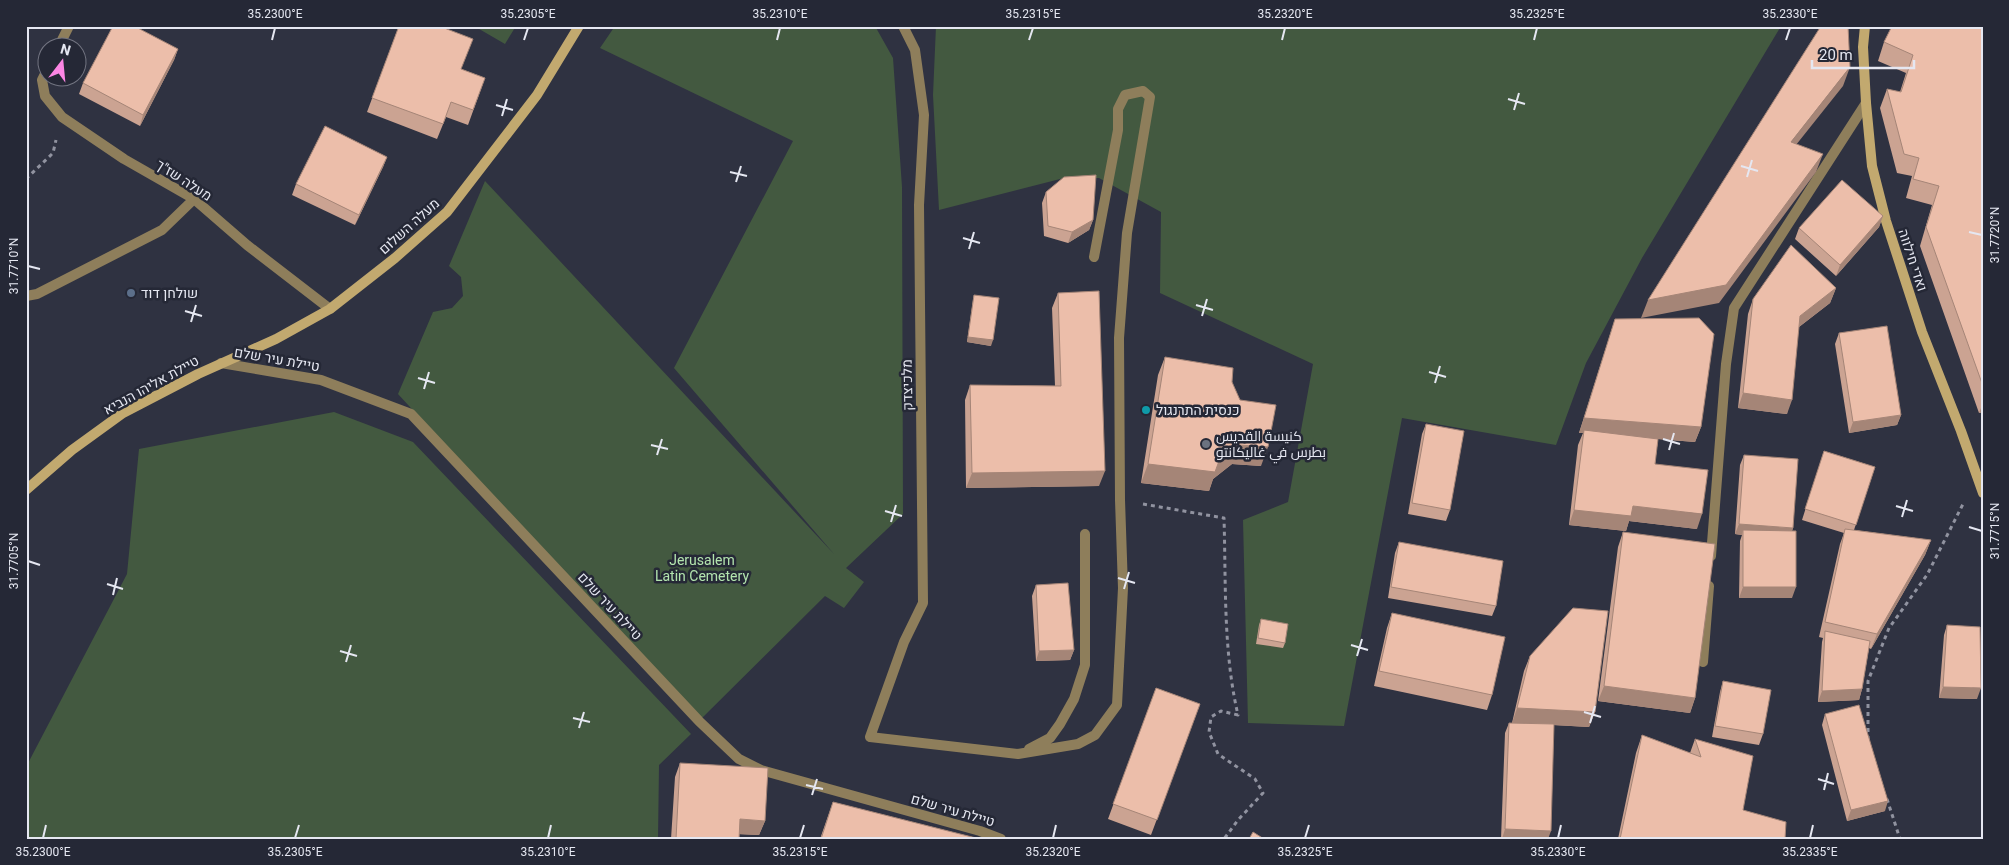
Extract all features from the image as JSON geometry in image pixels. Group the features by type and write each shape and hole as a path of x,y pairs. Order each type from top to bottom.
{"street":[{"name":"מעלה השלום","path":"221,363 276,339 330,309 395,258 448,212 536,96 578,26"},
{"name":"ואדי חילווה","path":"1866,26 1863,47 1872,166 1886,221 1922,332 1983,493"},
{"name":"טיילת אליהו הנביא","path":"26,490 72,450 123,413 221,363"}],"lane":[{"path":"63,38 69,26"},
{"name":"מלכיצדק","path":"903,26 915,50 924,115 919,205 923,603 904,642 870,737 1018,754"},
{"name":"מעלה שז\"ך","path":"44,88 45,96 62,117 124,159 194,199 247,245 330,309"},
{"path":"1018,754 1078,744 1095,735 1117,705 1123,588 1120,500 1119,338 1127,233 1150,97 1143,91 1125,95 1118,109 1118,130 1094,256"},
{"path":"1703,662 1726,364 1734,308 1866,103"},
{"path":"26,296 37,294 162,230 194,199"},
{"name":"טיילת עיר שלם","path":"221,363 320,380 412,414 699,721 739,759 761,770 980,831 1001,839"},
{"path":"1018,754 1050,738 1074,699 1085,665 1085,534"}],"path":[{"path":"26,180 52,153 62,117"},
{"path":"1868,744 1868,681 1889,628 1927,575 1977,477"},
{"path":"1120,500 1224,518 1227,620 1234,694 1238,714 1221,711 1211,717 1209,732 1218,754 1255,779 1263,793 1238,820 1224,839"},
{"path":"1884,792 1900,839"}],"green space":[{"path":"474,26 516,26 505,44"},
{"name":"Jerusalem Latin Cemetery","path":"615,26 875,26 893,58 902,187 903,514 846,568 864,582 844,608 825,596 699,721 398,394 433,312 452,308 463,296 461,277 449,266 485,181 834,554 674,368 793,141 600,48"},
{"path":"936,26 1781,26 1642,258 1586,363 1556,445 1402,418 1344,726 1248,723 1243,520 1288,502 1313,364 1160,293 1161,212 1099,178 1064,178 939,210 933,95"},
{"path":"334,412 413,442 691,734 659,765 658,839 26,839 26,767 127,574 139,449"}],"building":[{"path":"113,26 134,26 178,49 143,115 88,86 88,74"},
{"path":"399,26 439,26 473,39 461,69 485,78 473,110 451,102 443,124 372,98"},
{"path":"1821,26 1848,26 1850,67 1791,142 1823,154 1726,285 1648,300"},
{"path":"1892,26 1983,26 1983,386 1926,227 1939,186 1913,179 1919,158 1904,154 1887,89 1901,92 1913,55 1884,42"},
{"path":"325,126 387,157 359,215 296,184"},
{"path":"1096,175 1093,220 1072,232 1048,226 1046,192 1064,177"},
{"path":"1842,180 1883,216 1840,265 1799,228"},
{"path":"1791,245 1836,288 1800,316 1792,400 1743,393 1753,299"},
{"path":"1099,291 1105,471 972,473 970,385 1061,386 1058,293"},
{"path":"974,295 999,298 993,340 968,337"},
{"path":"1699,318 1714,334 1701,427 1584,418 1615,319"},
{"path":"1887,326 1901,415 1853,422 1839,333"},
{"name":"كنيسة القديس بطرس في غاليكانتو","path":"1165,357 1233,368 1232,382 1240,400 1276,405 1268,447 1239,445 1219,461 1215,472 1148,464"},
{"path":"1426,424 1464,431 1450,510 1412,503"},
{"path":"1584,430 1658,439 1655,464 1708,470 1702,514 1633,506 1631,516 1574,510"},
{"path":"1824,451 1875,467 1856,525 1805,509"},
{"path":"1744,455 1798,459 1793,528 1739,524"},
{"path":"1845,529 1931,540 1877,634 1825,622"},
{"path":"1743,530 1796,531 1796,587 1743,587"},
{"path":"1623,532 1715,544 1695,698 1604,686"},
{"path":"1399,542 1503,561 1496,606 1391,587"},
{"path":"1068,583 1074,650 1039,651 1036,585"},
{"path":"1573,608 1608,611 1595,712 1517,708 1530,656"},
{"path":"1392,613 1505,637 1492,695 1379,671"},
{"path":"1261,619 1288,624 1285,643 1258,638"},
{"path":"1947,625 1980,627 1981,688 1943,687"},
{"path":"1825,631 1870,641 1862,689 1822,691"},
{"path":"1723,681 1771,690 1763,734 1715,726"},
{"path":"1156,688 1200,704 1157,820 1113,804"},
{"path":"1859,705 1888,801 1851,810 1825,714"},
{"path":"1509,723 1554,724 1551,831 1505,829"},
{"path":"1642,735 1701,757 1695,739 1753,756 1743,810 1786,822 1785,839 1620,839"},
{"path":"680,763 768,768 765,821 740,819 739,839 676,839"},
{"path":"833,802 980,839 821,839"},
{"path":"1253,832 1264,839 1249,839"}],"place":[{"name":"שולחן דוד","path":"131,293"},
{"name":"כנסית התרנגול","path":"1146,410"},
{"name":"كنيسة القديس بطرس في غاليكانتو","path":"1206,444"}]}
